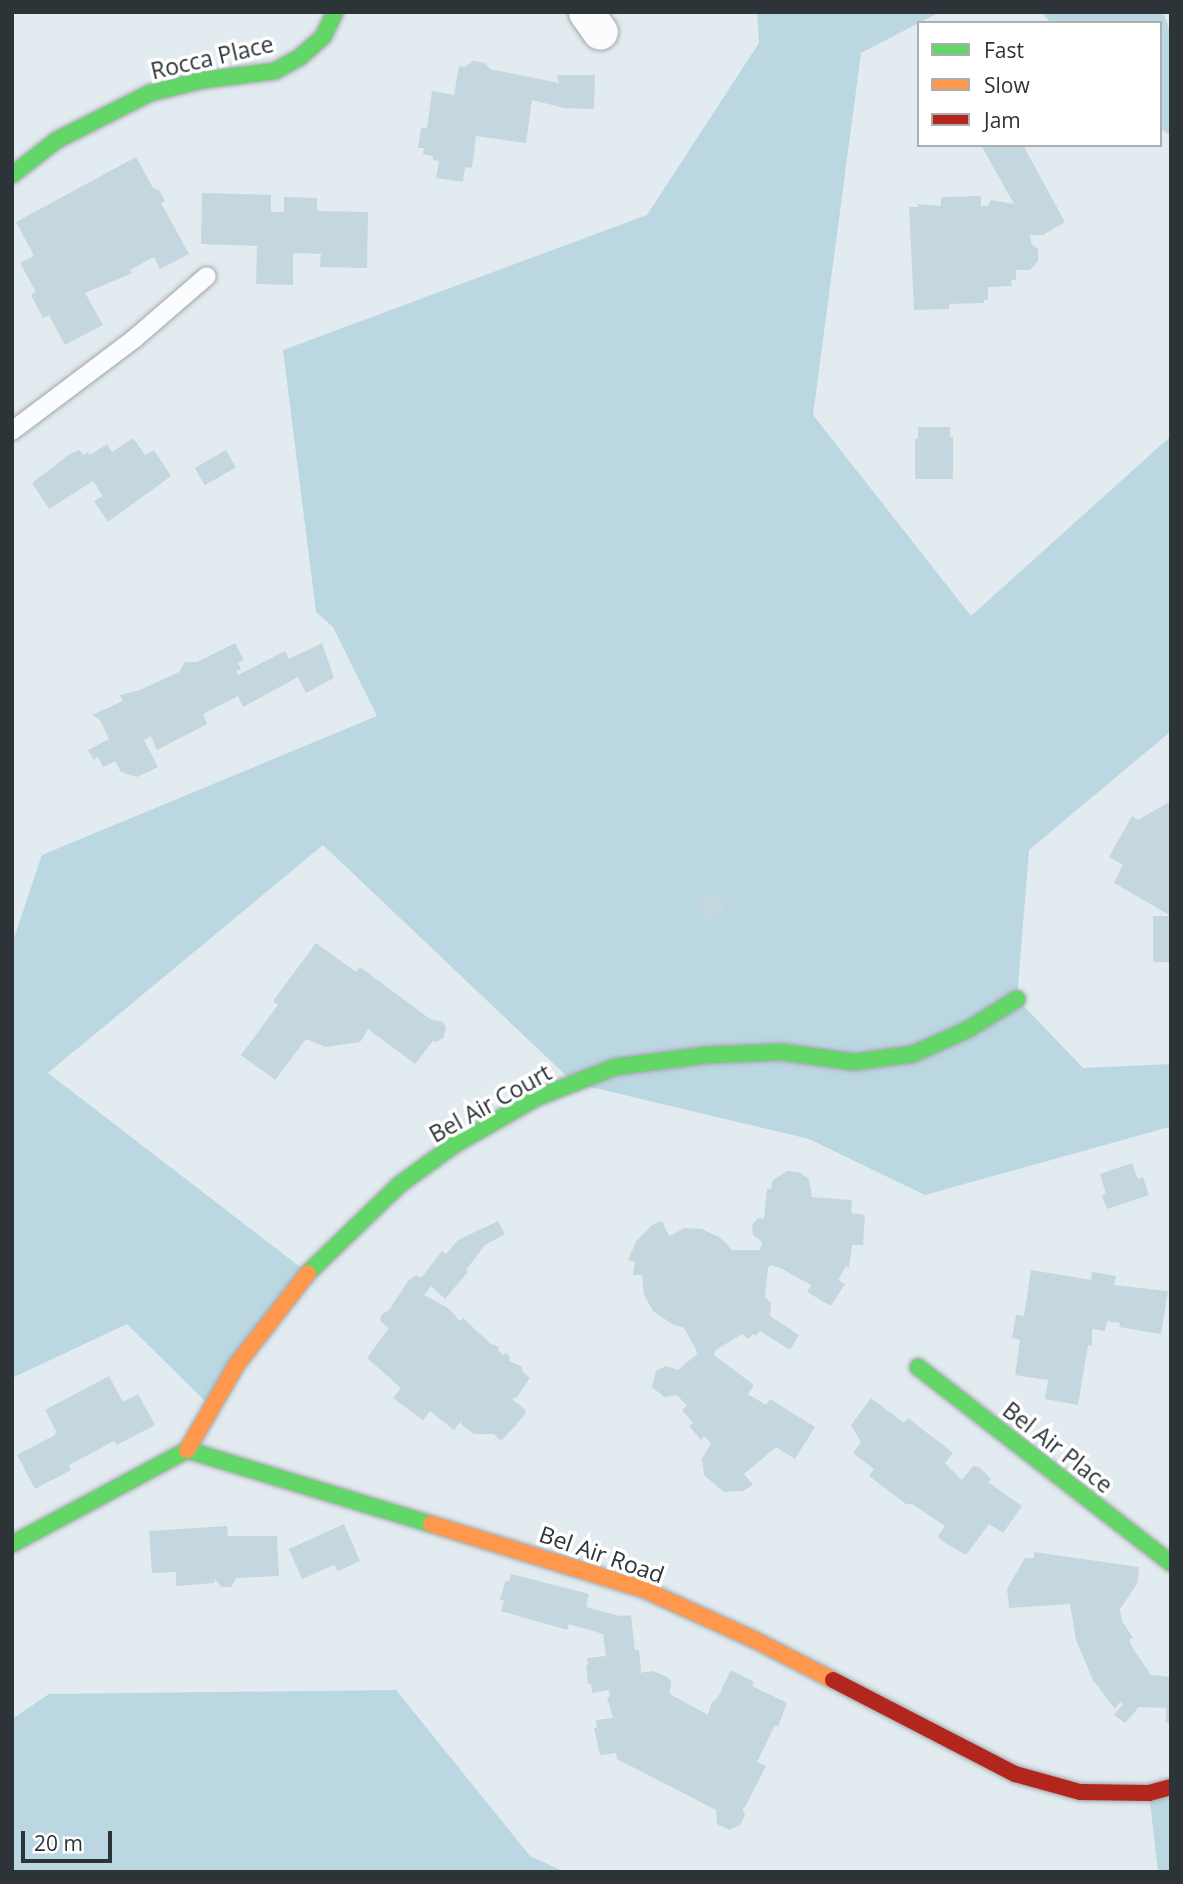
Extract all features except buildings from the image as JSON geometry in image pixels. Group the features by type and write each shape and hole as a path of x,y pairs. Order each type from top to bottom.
{"street":[{"name":"Rocca Place","path":"12,175 57,140 150,93 203,80 275,71 300,57 323,37 335,12"},
{"name":"Bel Air Court","path":"187,1450 237,1364 308,1273 398,1185 454,1145 536,1098 615,1067 707,1055 781,1052 854,1062 914,1054 967,1030 1017,999"},
{"name":"Bel Air Place","path":"918,1367 1171,1563"},
{"path":"12,1544 187,1450"},
{"name":"Bel Air Road","path":"187,1450 645,1590 755,1640 1015,1774 1080,1792 1149,1793 1171,1787"}],"lane":[{"path":"12,431 134,339 207,276"}],"shaded area":[{"path":"757,12 940,12 917,21 917,24 861,53 813,415 971,616 1171,436 1171,731 1029,850 1017,999 1083,1068 1171,1064 1171,1130 1169,1127 925,1195 809,1139 574,1083 323,845 48,1073 308,1273 211,1407 127,1324 12,1378 12,944 42,855 377,716 333,627 316,612 283,350 647,215 759,43"},
{"path":"1042,12 1163,12 1171,34 1171,136 1162,129 1162,21 1049,21"},
{"path":"396,1690 530,1856 565,1872 12,1872 12,1719 49,1694"},
{"path":"1171,1787 1171,1872 1158,1872 1149,1793"}],"traffic: fast":[{"path":"12,175 57,140 150,93 203,80 275,71 300,57 323,37 335,12"},
{"path":"308,1273 399,1185 454,1145 536,1098 615,1067 707,1055 781,1052 854,1062 913,1054 967,1030 1017,999"},
{"path":"918,1367 1171,1563"},
{"path":"12,1544 187,1450 431,1524"}],"traffic: slow":[{"path":"187,1450 237,1364 308,1273"},
{"path":"431,1524 645,1590 755,1640 833,1680"}],"traffic: jam":[{"path":"833,1680 1015,1774 1080,1792 1149,1793 1171,1787"}]}
